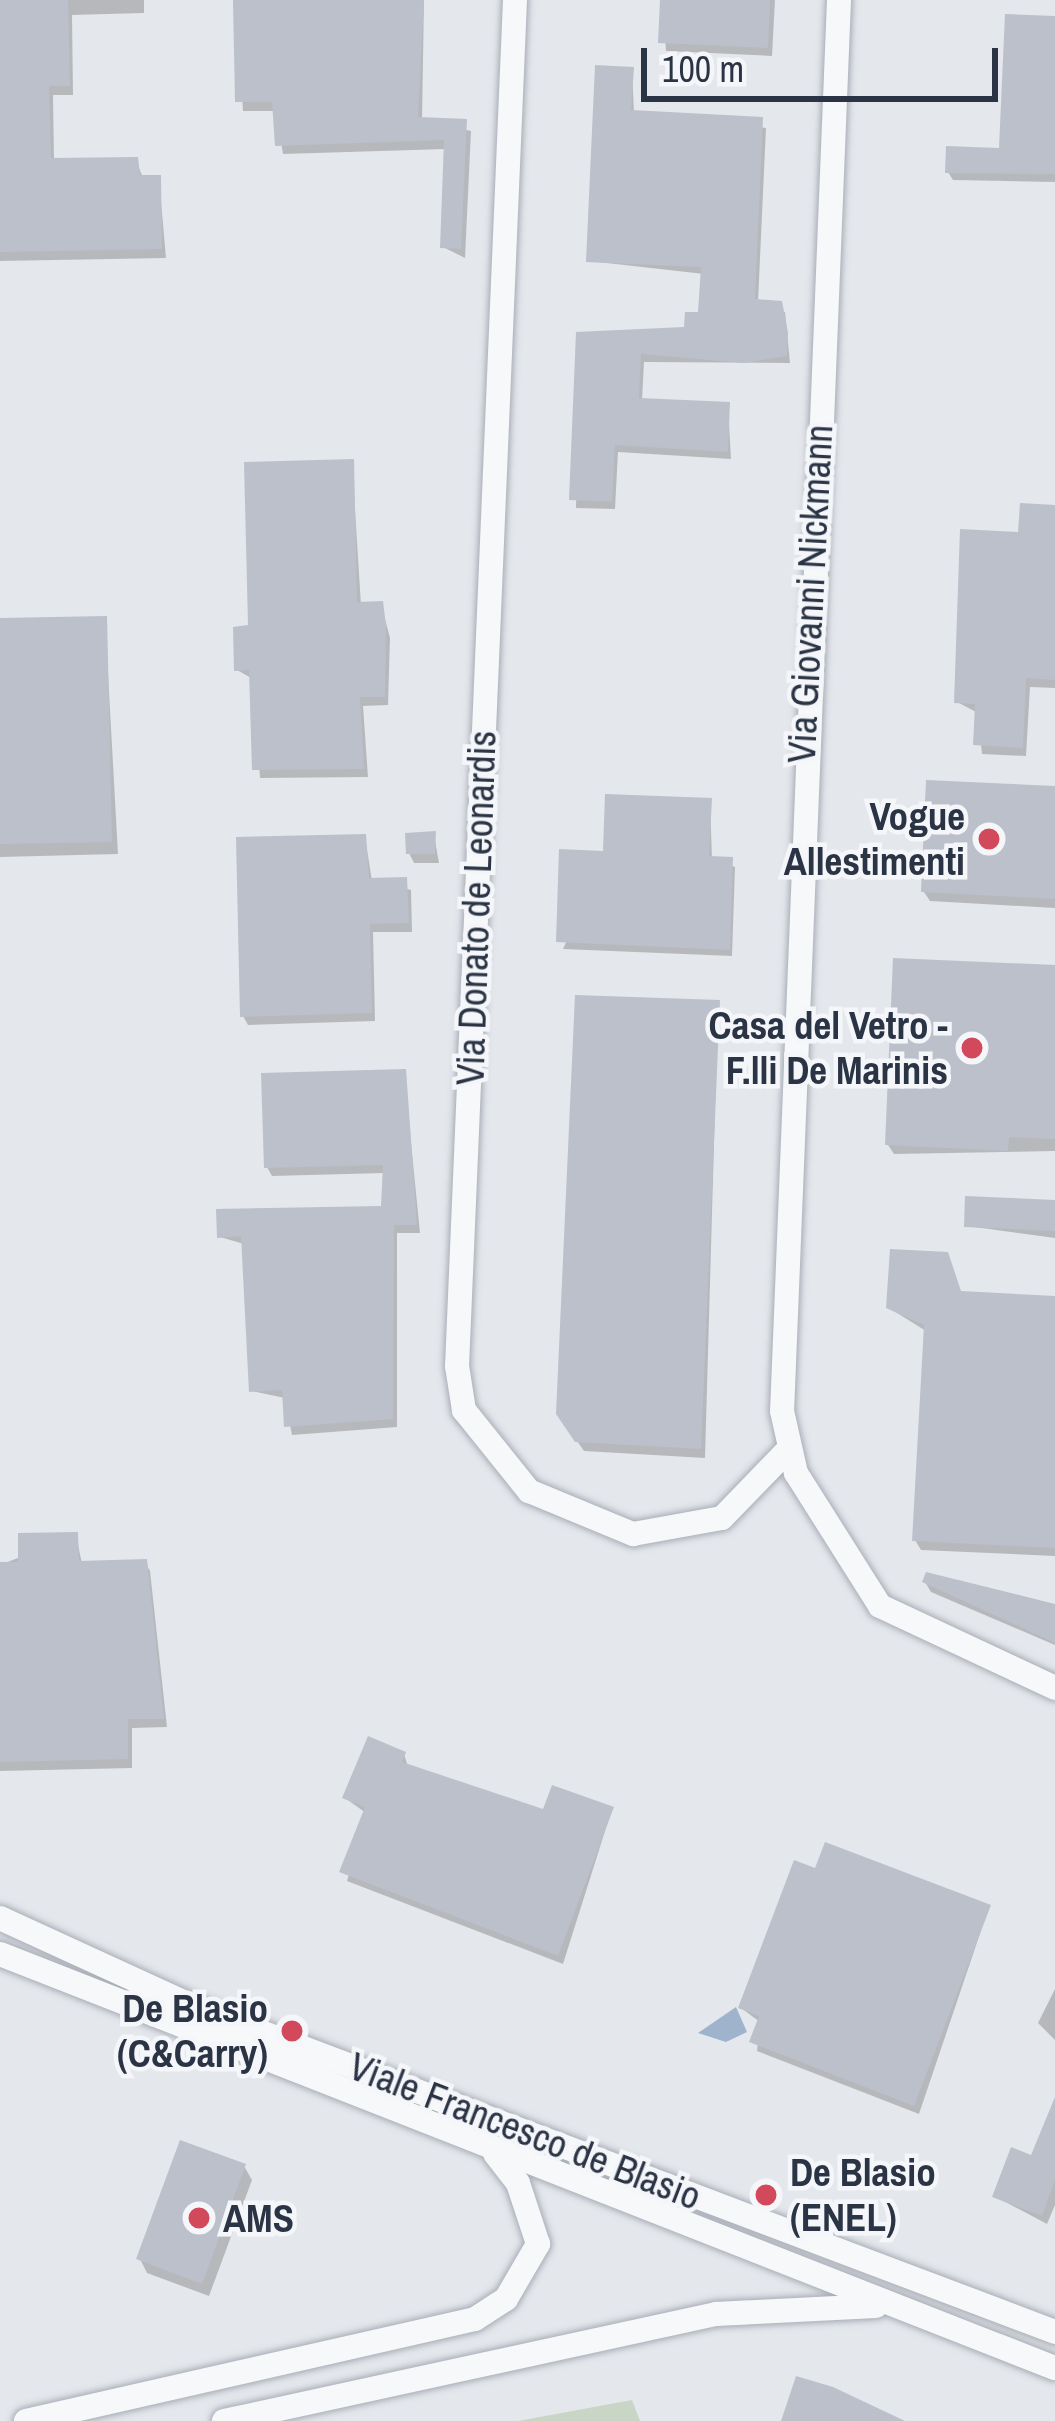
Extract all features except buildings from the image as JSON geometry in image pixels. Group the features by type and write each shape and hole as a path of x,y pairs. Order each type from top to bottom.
{"street":[{"name":"Via Donato de Leonardis","path":"515,0 458,1366 464,1410 529,1491 633,1534 722,1518 791,1462"},
{"name":"Via Giovanni Nickmann","path":"791,1462 791,990 839,0"},
{"path":"791,1462 880,1606 1055,1688"},
{"name":"Viale Francesco de Blasio","path":"0,1918 192,2006 1055,2332"},
{"name":"Viale Francesco de Blasio","path":"0,1954 494,2152 1055,2368"},
{"path":"26,2421 475,2319 506,2299 538,2244 518,2183 494,2152"},
{"path":"224,2421 716,2314 890,2306"}],"green space":[{"path":"632,2400 640,2421 518,2421"}],"water":[{"path":"736,2007 747,2032 726,2042 698,2033"}],"place":[{"name":"Vogue Allestimenti","path":"989,839"},
{"name":"Casa del Vetro - F.lli De Marinis","path":"972,1048"},
{"name":"De Blasio (C&Carry)","path":"292,2031"},
{"name":"De Blasio (ENEL)","path":"766,2195"},
{"name":"AMS","path":"199,2218"}]}
